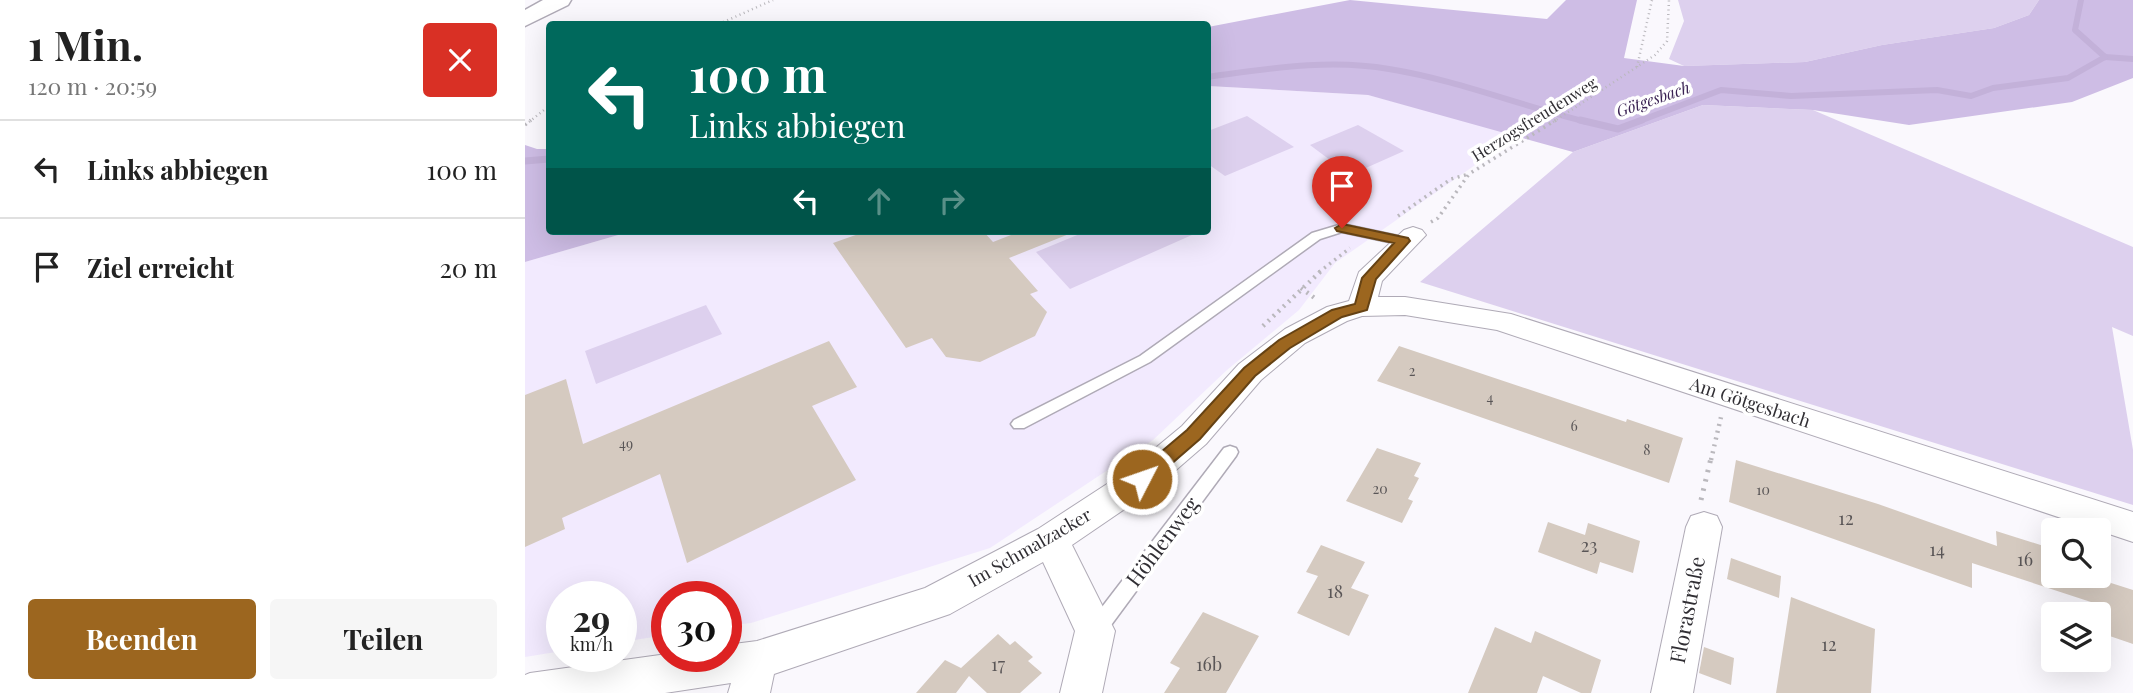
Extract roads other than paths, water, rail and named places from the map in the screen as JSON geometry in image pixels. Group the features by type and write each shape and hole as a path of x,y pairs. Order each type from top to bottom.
{"main road":[{"path":"525,19 560,0"}],"street":[{"path":"1361,307 1369,278 1408,238"},
{"name":"Am Götgesbach","path":"1361,307 1405,306 1501,321 2133,527"},
{"name":"Im Schmalzacker","path":"530,693 753,676 846,633 936,601 1051,540 1142,479 1194,435 1250,372 1285,344 1337,314 1361,307"},
{"name":"Florastraße","path":"1672,693 1704,527"},
{"path":"1051,540 1095,631"},
{"name":"Höhlenweg","path":"1081,693 1095,631"}],"lane":[{"path":"1019,424 1146,359 1317,236 1342,228 1408,238"},
{"name":"Höhlenweg","path":"1095,631 1230,452"}],"waterway":[{"path":"2081,0 2075,30 2105,57"},
{"name":"Götgesbach","path":"1637,122 1721,90 1791,96 1937,90 1971,96 1993,88 2068,78 2105,57"},
{"path":"2105,57 2133,59"},
{"name":"Götgesbach","path":"1211,76 1298,66 1366,66 1439,80 1587,122"},
{"name":"Götgesbach","path":"1580,120 1618,129 1642,120"},
{"name":"Götgesbach","path":"525,161 546,159"}]}
